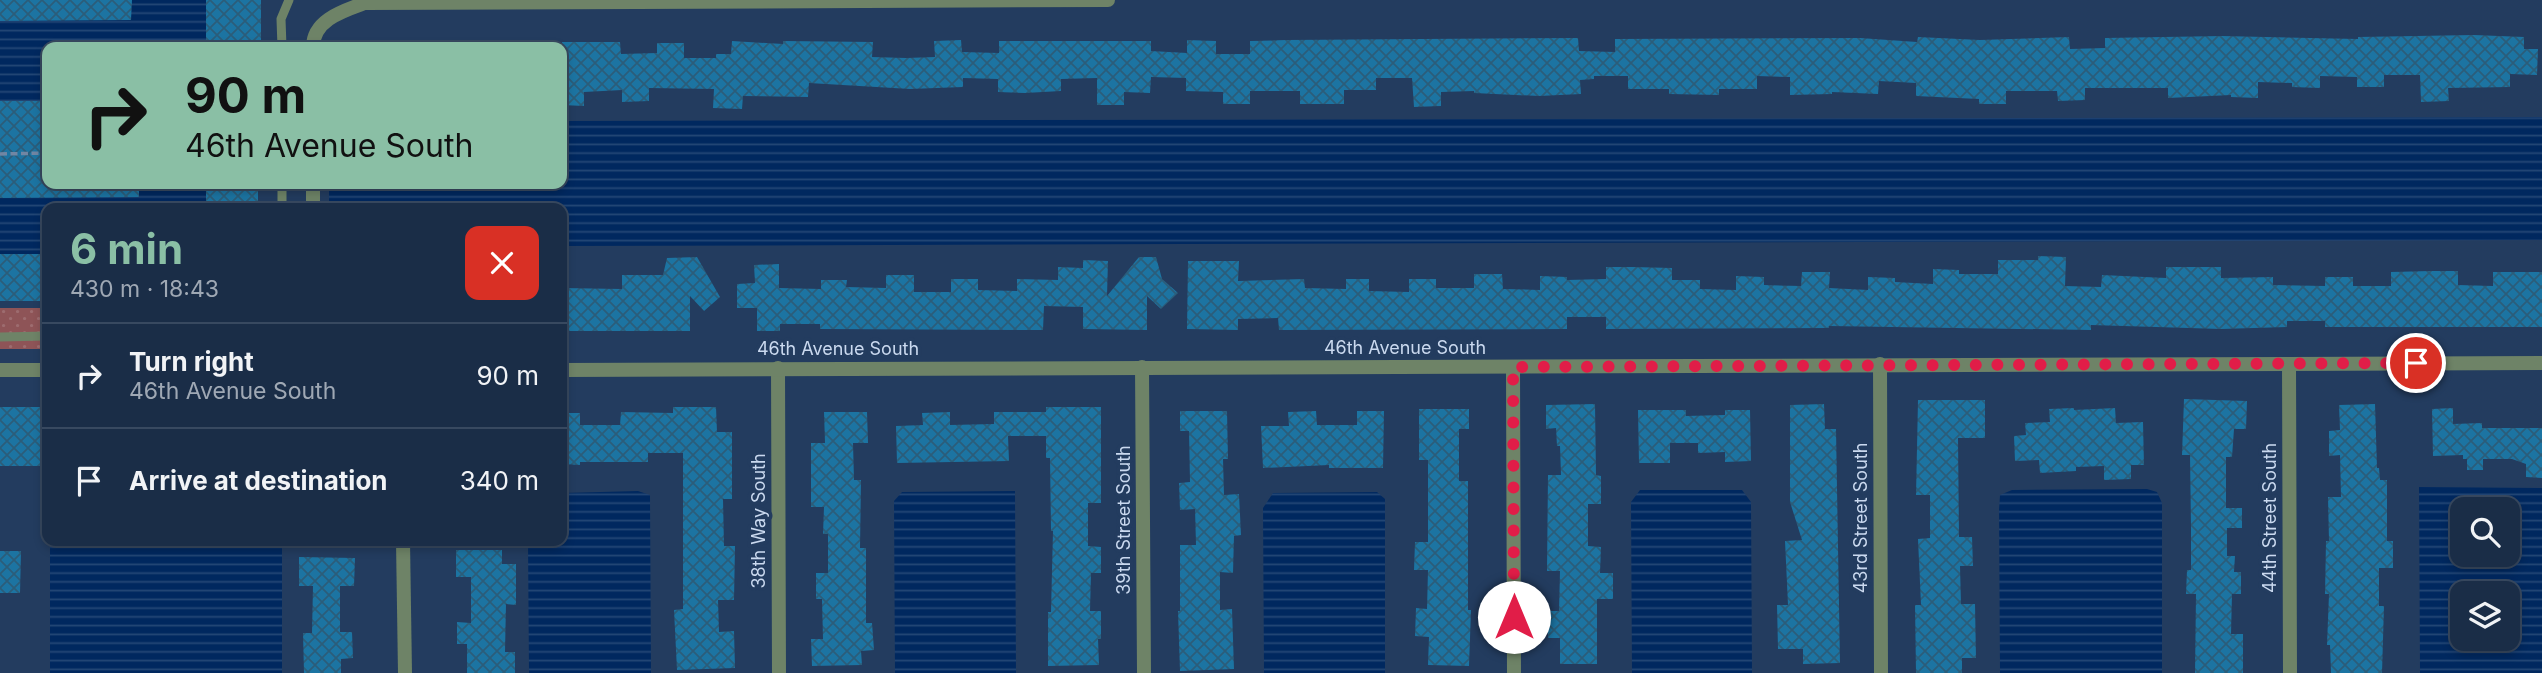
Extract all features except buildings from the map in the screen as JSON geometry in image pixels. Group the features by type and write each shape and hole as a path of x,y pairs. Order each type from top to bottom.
{"street":[{"path":"314,42 324,22 365,3 1108,0"},
{"name":"46th Avenue South","path":"567,370 2542,363"},
{"name":"43rd Street South","path":"1880,364 1881,673"},
{"name":"44th Street South","path":"2289,364 2290,673"},
{"name":"39th Street South","path":"1142,367 1144,673"},
{"path":"1513,367 1514,673"},
{"name":"38th Way South","path":"778,369 779,673"},
{"path":"0,370 42,370"},
{"path":"403,546 405,673"}],"lane":[{"path":"282,42 281,19 289,0"},
{"path":"0,337 42,336"}],"path":[{"path":"0,154 42,153"}],"shaded area":[{"path":"0,308 42,308 42,349 0,349"}],"water":[{"path":"0,0 250,0 251,42 42,42 42,189 253,189 254,203 42,203 42,299 0,299"},
{"path":"2542,117 2542,240 567,246 567,203 329,203 329,189 567,189 567,121"},
{"path":"2419,487 2542,488 2542,673 2420,673"},
{"path":"2147,489 2157,492 2162,503 2162,673 2000,673 2000,495 2012,490"},
{"path":"1640,490 1742,490 1751,502 1752,673 1632,673 1631,502"},
{"path":"638,491 650,495 651,673 529,673 528,546 567,546 567,493"},
{"path":"1015,491 1016,673 895,673 894,501 902,492"},
{"path":"1377,492 1385,499 1385,673 1264,673 1263,508 1273,493"},
{"path":"50,546 282,546 282,673 50,673"}],"route":[{"path":"1514,617 1513,367 2416,363"}]}
